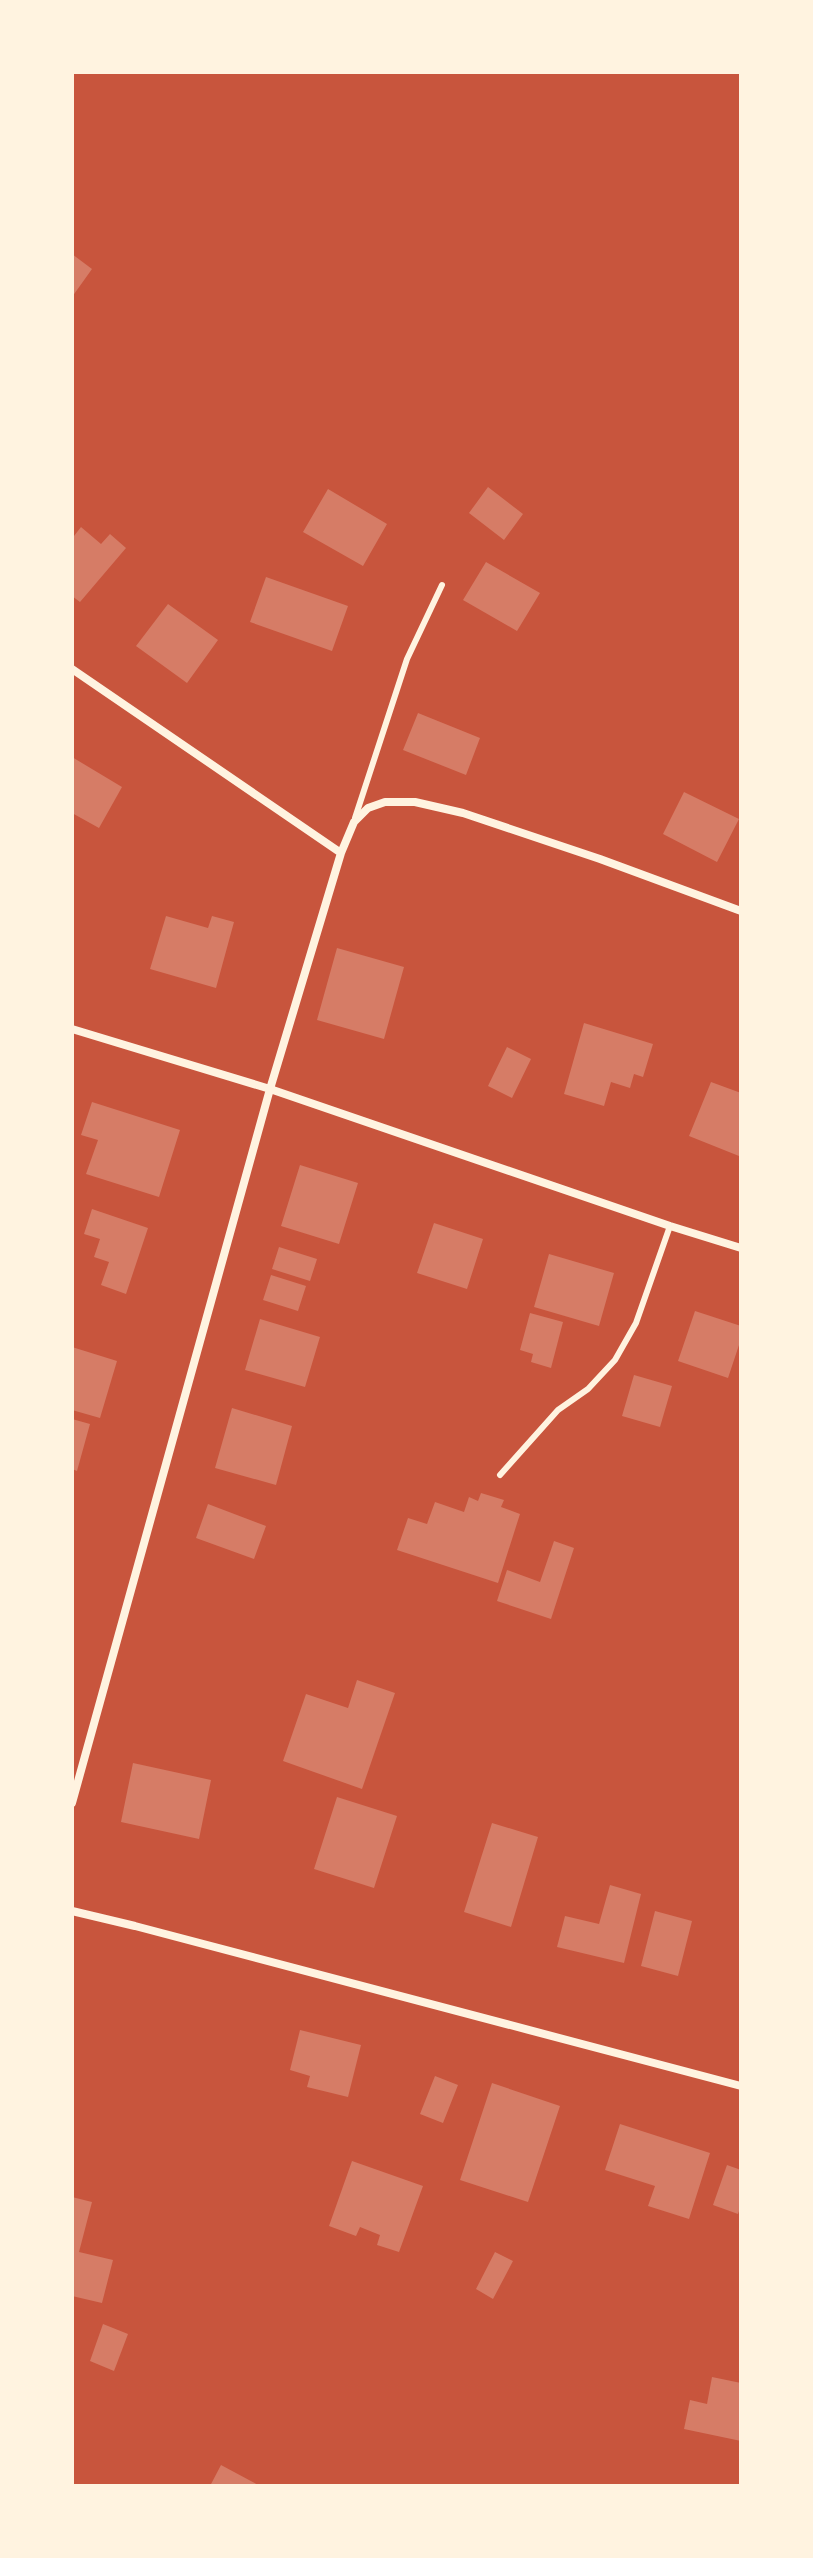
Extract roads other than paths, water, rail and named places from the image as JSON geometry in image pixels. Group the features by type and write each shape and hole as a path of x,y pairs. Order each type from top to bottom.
{"street":[{"path":"72,669 341,853"},
{"path":"72,1803 270,1089 341,853 354,822 368,808 385,802 415,802 451,810 600,859 741,911"},
{"path":"72,1029 270,1089 741,1248"},
{"path":"72,1911 741,2086"}],"lane":[{"path":"354,822 407,659 442,585"},
{"path":"500,1475 558,1410 588,1389 615,1360 636,1323 670,1226"}]}
